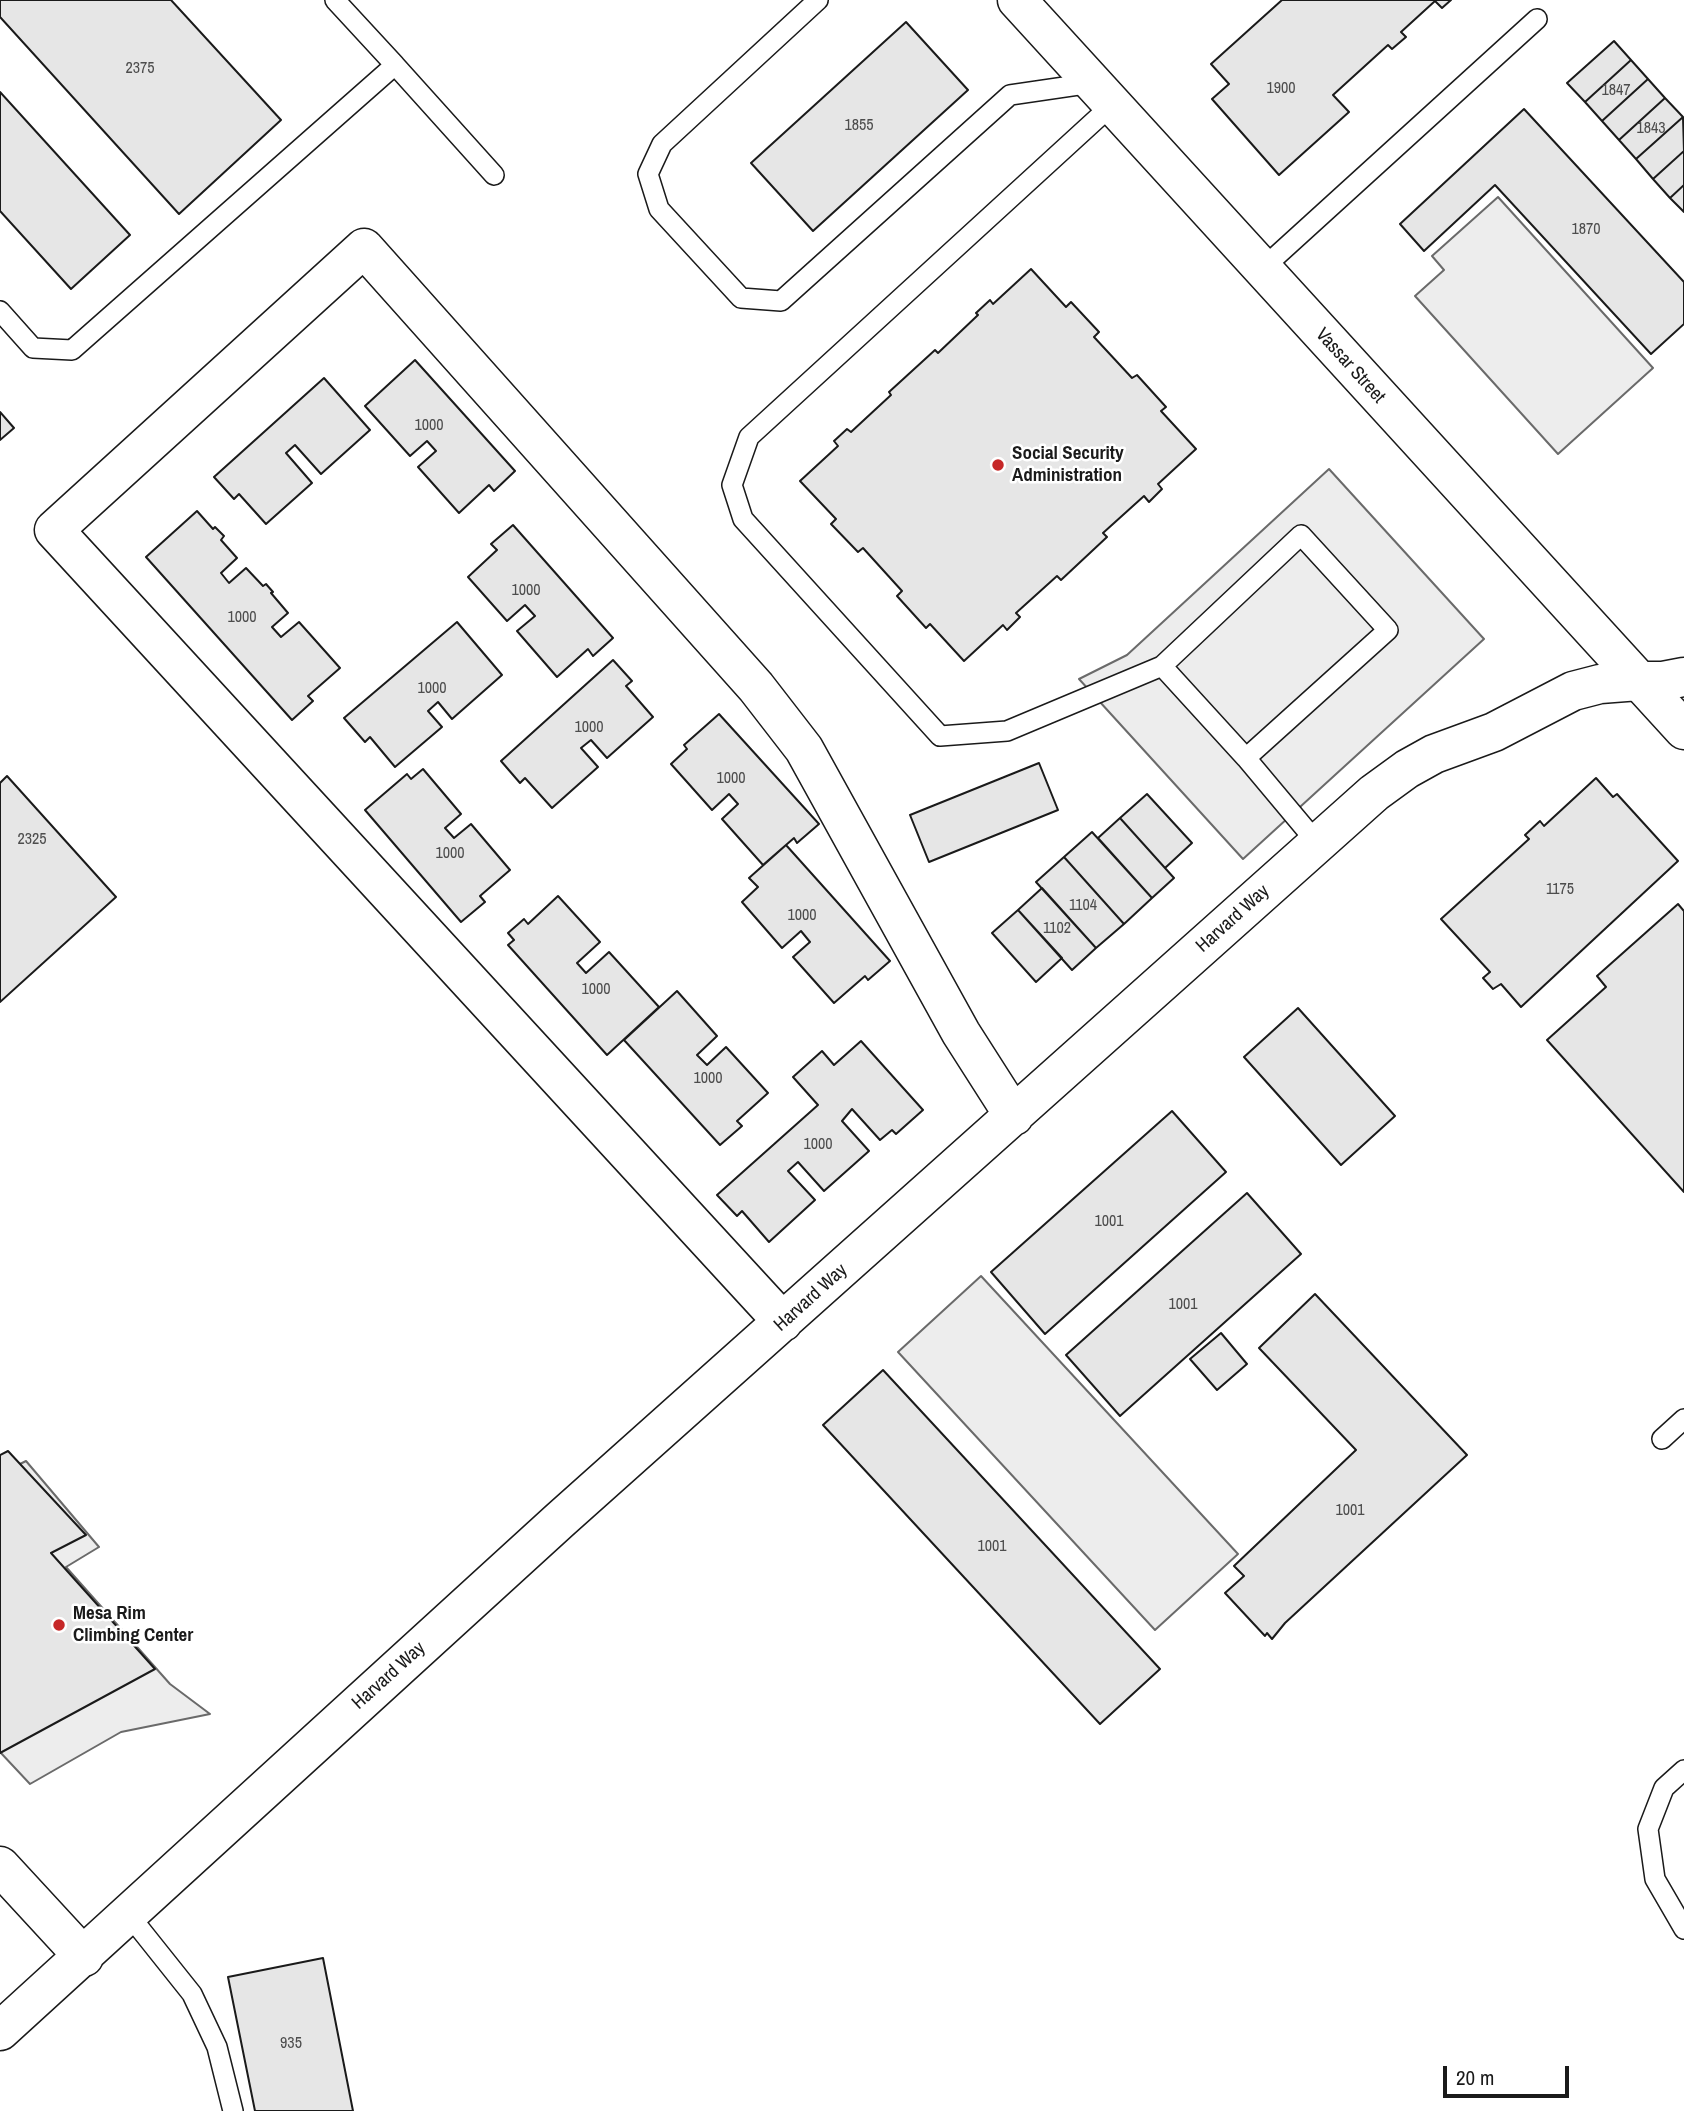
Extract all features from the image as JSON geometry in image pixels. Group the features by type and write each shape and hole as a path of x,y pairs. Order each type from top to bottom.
{"street":[{"name":"Vassar Street","path":"1017,0 1684,730"},
{"path":"783,1322 54,530 364,248 756,687 804,749 961,1033 1014,1116"},
{"name":"Harvard Way","path":"0,2031 560,1520 1374,793 1407,769 1434,754 1493,732 1573,691 1600,684 1663,681 1684,677"},
{"path":"0,1866 84,1957"}],"lane":[{"path":"335,0 494,175"},
{"path":"818,0 662,144 648,174 659,209 741,298 781,301 1010,96 1102,93"},
{"path":"1262,269 1537,19"},
{"path":"0,311 33,348 72,350 395,65"},
{"path":"1102,93 750,437 732,485 743,519 940,736 1007,732 1162,666 1301,535 1388,630 1246,758"},
{"path":"1162,666 1246,758 1318,844"},
{"path":"1662,1439 1684,1419"},
{"path":"1684,1770 1664,1788 1648,1829 1655,1879 1684,1929"},
{"path":"129,1915 192,1994 217,2047 233,2111"}],"shaded area":[{"path":"1498,197 1653,368 1558,454 1415,296 1444,270 1432,256"},
{"path":"1329,469 1484,639 1243,859 1079,679 1127,655"},
{"path":"981,1276 1238,1554 1155,1630 898,1352"},
{"name":"Mesa Rim Climbing Center","path":"26,1461 99,1547 66,1567 170,1684 210,1714 121,1732 30,1784 0,1752 0,1468 4,1472"}],"building":[{"path":"0,0 171,0 281,120 179,214 0,17"},
{"path":"1282,0 1451,0 1442,8 1435,1 1401,32 1406,37 1392,49 1388,45 1333,95 1349,112 1279,175 1212,99 1229,84 1211,64"},
{"path":"906,22 968,90 813,231 751,163"},
{"path":"1614,41 1631,60 1585,102 1567,83"},
{"path":"1631,60 1648,79 1602,121 1585,102"},
{"path":"1648,79 1665,98 1619,140 1602,121"},
{"path":"0,92 130,235 71,289 0,211"},
{"path":"1665,98 1683,117 1636,159 1619,140"},
{"path":"1524,109 1684,282 1684,324 1651,354 1495,185 1424,251 1400,224"},
{"path":"1683,117 1684,151 1653,179 1636,159"},
{"path":"1684,151 1684,185 1670,198 1653,179"},
{"path":"1684,185 1684,212 1670,198"},
{"name":"Social Security Administration","path":"1031,269 1066,307 1071,302 1099,332 1094,337 1132,378 1137,375 1166,407 1161,411 1196,449 1158,484 1162,489 1149,502 1144,496 1103,533 1107,537 1061,580 1057,576 1016,613 1020,617 1007,630 1003,625 964,661 930,624 926,628 897,596 902,591 863,548 858,552 831,524 836,519 800,481 838,446 834,441 847,429 851,432 891,395 889,392 935,350 938,353 990,300 993,304"},
{"path":"415,360 515,471 494,491 489,485 459,513 418,467 436,451 427,441 410,456 365,406"},
{"path":"324,378 370,430 321,474 295,445 286,453 312,483 266,524 239,494 234,499 214,477"},
{"path":"0,412 14,428 0,440"},
{"path":"197,511 213,529 215,527 224,536 221,540 237,558 221,573 229,583 246,568 263,586 266,584 288,613 272,627 281,637 299,622 340,668 308,696 313,701 292,720 146,557"},
{"path":"513,525 613,638 593,656 588,649 557,677 517,631 535,616 525,605 507,621 468,577 497,550 491,544"},
{"path":"457,622 502,675 452,719 438,702 428,711 442,727 395,767 370,737 365,742 344,718"},
{"path":"613,660 632,681 626,686 653,717 607,758 591,740 581,748 598,767 552,808 525,778 520,783 501,761"},
{"path":"719,714 819,824 797,843 794,838 763,865 722,819 738,804 729,794 712,810 671,764 687,749 684,745"},
{"path":"1039,763 1058,810 929,862 910,815"},
{"path":"423,769 461,814 445,828 454,838 471,824 510,870 480,896 485,902 461,922 365,810 407,774 411,779"},
{"path":"7,776 116,897 0,1002 0,783"},
{"path":"1596,778 1613,797 1617,794 1678,861 1521,1007 1501,984 1493,989 1483,978 1490,972 1441,919 1529,839 1525,835 1540,821 1544,826"},
{"path":"1147,794 1192,843 1165,868 1120,818"},
{"path":"1120,818 1174,878 1152,898 1098,838"},
{"path":"1092,832 1152,898 1124,924 1064,857"},
{"path":"786,845 890,961 868,980 865,976 834,1003 793,957 810,942 801,931 782,948 742,902 758,887 749,878"},
{"path":"1064,857 1124,924 1096,948 1036,882"},
{"path":"1042,888 1096,948 1072,970 1018,910"},
{"path":"558,896 600,942 577,963 586,973 609,952 659,1007 607,1055 508,945 514,940 508,933 524,919 528,924"},
{"path":"1678,904 1684,911 1684,1192 1547,1040 1606,987 1597,976"},
{"path":"1018,910 1062,958 1036,982 992,933"},
{"path":"677,991 717,1036 697,1055 707,1065 726,1047 768,1093 737,1121 742,1126 720,1145 624,1040"},
{"path":"1298,1008 1395,1116 1341,1165 1244,1057"},
{"path":"861,1041 923,1110 896,1134 892,1130 880,1140 852,1109 842,1121 869,1151 824,1191 798,1162 788,1171 815,1200 769,1242 742,1211 737,1216 717,1195 818,1105 793,1077 822,1051 834,1065"},
{"path":"1172,1111 1226,1172 1045,1334 991,1272"},
{"path":"1247,1193 1301,1254 1120,1416 1066,1355"},
{"path":"1315,1294 1467,1455 1285,1623 1272,1639 1267,1633 1265,1636 1225,1593 1244,1576 1234,1566 1356,1450 1259,1348"},
{"path":"1221,1333 1247,1364 1217,1390 1190,1359"},
{"path":"883,1370 1160,1669 1100,1724 823,1425"},
{"name":"Mesa Rim Climbing Center","path":"8,1451 86,1535 51,1553 155,1669 0,1753 0,1455"},
{"path":"323,1958 353,2111 255,2111 228,1977"}],"place":[{"name":"Social Security Administration","path":"998,465"},
{"name":"Mesa Rim Climbing Center","path":"59,1625"}]}
